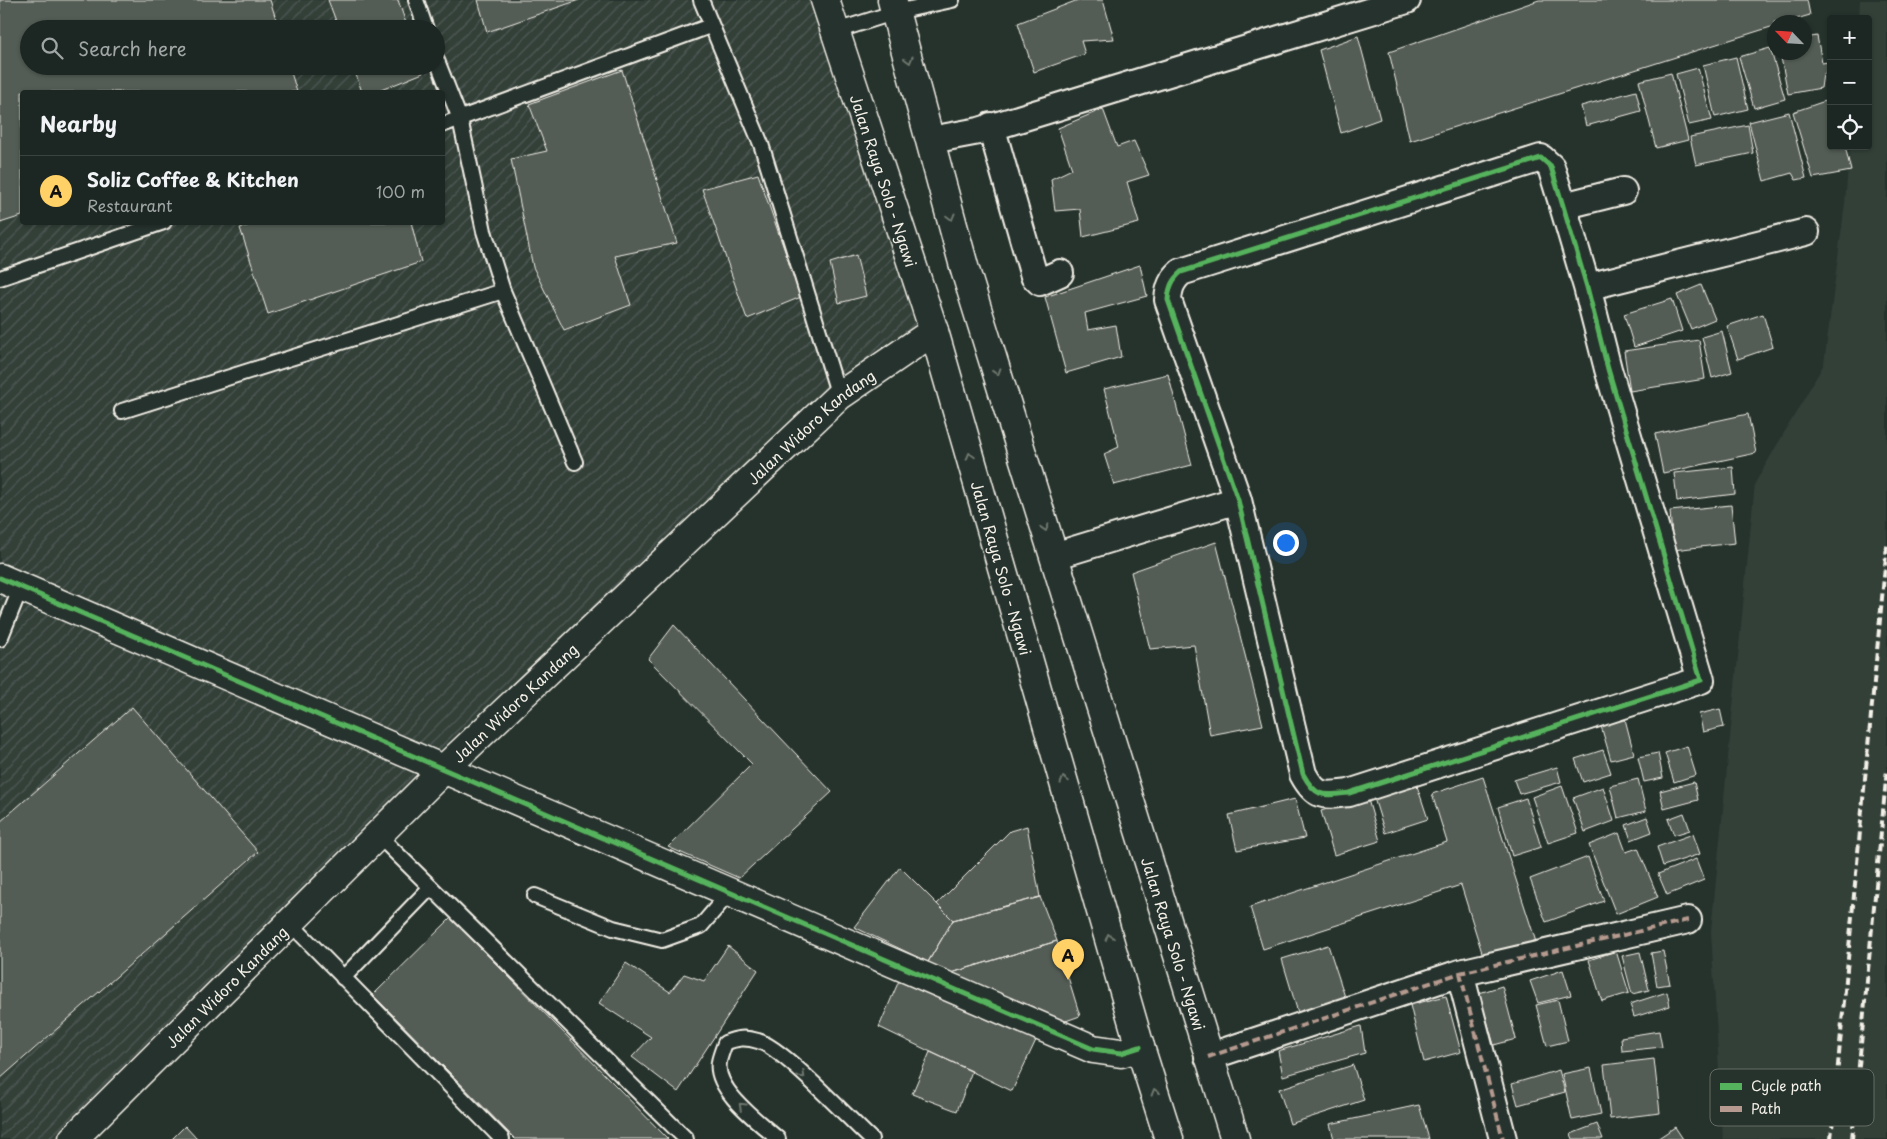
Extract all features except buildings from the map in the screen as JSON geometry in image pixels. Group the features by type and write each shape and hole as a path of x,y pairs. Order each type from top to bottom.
{"main road":[{"name":"Jalan Raya Solo - Ngawi","path":"825,0 934,331 1140,1047 1169,1139"},
{"name":"Jalan Raya Solo - Ngawi","path":"894,6 965,270 1235,1139"},
{"name":"Jalan Widoro Kandang","path":"73,1139 291,924 445,768 839,396 934,331"},
{"path":"11,582 1093,1049 1121,1053 1140,1047"}],"street":[{"path":"931,140 991,126 1407,0"},
{"path":"991,126 1034,276 1040,282 1060,273"},
{"path":"1541,158 1551,167 1587,287 1608,369 1701,680 1348,793 1326,796 1317,793 1311,789 1303,774 1238,500 1168,300 1173,279 1181,272 1541,158"},
{"path":"1563,206 1623,191"},
{"path":"1587,287 1806,232"},
{"path":"1054,556 1238,500"},
{"path":"1208,1057 1460,973 1688,920"},
{"path":"1460,973 1503,1139"}],"lane":[{"path":"416,0 423,20"},
{"path":"701,0 710,26 761,144 839,396"},
{"path":"836,31 894,6 952,0"},
{"path":"445,124 710,26"},
{"path":"443,75 460,119 484,231 503,291 575,462"},
{"path":"0,278 155,225"},
{"path":"122,411 503,291"},
{"path":"0,639 11,582"},
{"path":"379,836 686,1139"},
{"path":"343,978 432,887"},
{"path":"535,896 613,928 662,940 702,926 730,892"},
{"path":"291,924 502,1139"},
{"path":"778,1139 732,1096 720,1079 718,1063 725,1043 739,1038 760,1041 781,1055 870,1139"}],"shaded area":[{"path":"0,0 824,0 934,319 71,1139 0,1139"},
{"path":"1860,0 1887,0 1887,1139 1723,1139 1722,1126 1874,1126 1874,1069 1719,1069 1711,931 1755,483 1824,364 1845,203 1850,150 1872,150 1872,15 1859,15"}],"railway":[{"path":"1838,1069 1887,545"},
{"path":"1859,1069 1887,769"},
{"path":"1831,1139 1832,1126"},
{"path":"1852,1139 1853,1126"}],"marked path":[{"path":"1208,1057 1460,973 1688,920"},
{"path":"1460,973 1503,1139"}],"cycle path":[{"path":"1541,158 1551,167 1563,206 1587,287 1608,369 1701,680 1349,793 1321,794 1312,788 1303,774 1238,500 1168,300 1170,288 1175,278 1181,272 1541,158"},
{"path":"0,578 1093,1049 1121,1053 1140,1047"}],"place":[{"name":"Soliz Coffee & Kitchen","path":"1068,980"}]}
